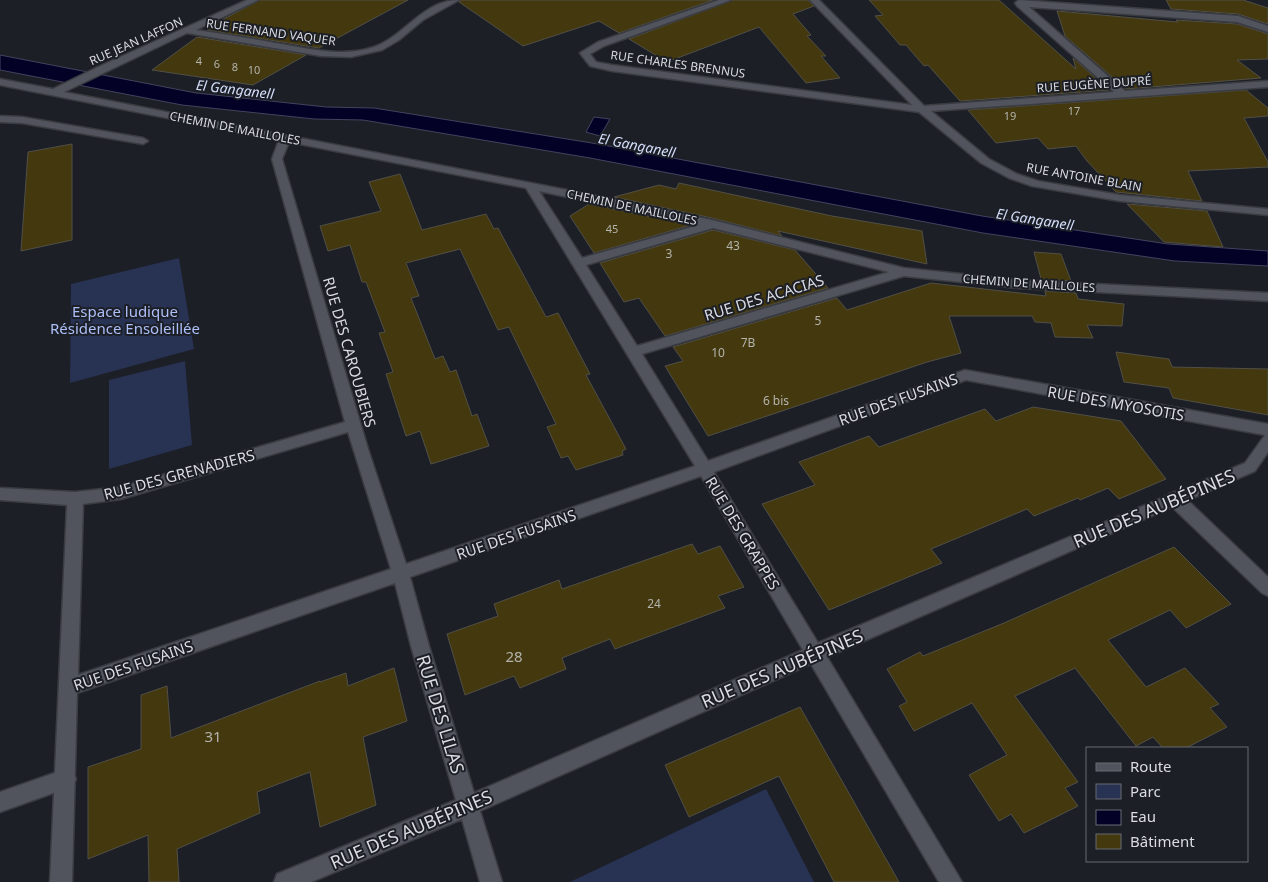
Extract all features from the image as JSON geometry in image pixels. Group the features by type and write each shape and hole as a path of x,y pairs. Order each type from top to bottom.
{"street":[{"name":"RUE JEAN LAFFON","path":"55,92 101,69 188,32 254,0"},
{"name":"RUE FERNAND VAQUER","path":"188,32 321,53 342,55 360,53 385,45 420,18 455,0"},
{"name":"RUE CHARLES BRENNUS","path":"727,0 601,44 585,53 593,64 612,68 922,109"},
{"name":"RUE ANTOINE BLAIN","path":"814,0 922,109 985,161 1014,176 1036,184 1120,198 1268,212"},
{"path":"1018,2 1238,19 1268,29"},
{"path":"1018,2 1123,95"},
{"name":"CHEMIN DE MAILLOLES","path":"0,82 530,186 712,224 904,272 1019,284 1268,297"},
{"name":"RUE EUGÈNE DUPRÉ","path":"922,109 1268,84"},
{"path":"0,119 22,120 143,141"},
{"name":"RUE DES CAROUBIERS","path":"285,138 278,159 354,425 401,574"},
{"name":"RUE DES GRAPPES","path":"530,186 634,352 951,882"},
{"path":"579,263 712,224"},
{"name":"RUE DES ACACIAS","path":"634,352 904,272"},
{"name":"RUE DES FUSAINS","path":"67,688 704,469 965,375"},
{"name":"RUE DES MYOSOTIS","path":"965,375 1268,430"},
{"name":"RUE DES GRENADIERS","path":"0,494 75,499 121,493 354,425"},
{"name":"RUE DES AUBÉPINES","path":"285,882 469,805 1250,467 1268,440"},
{"path":"62,882 67,688 75,499"},
{"path":"1175,500 1268,588"},
{"name":"RUE DES LILAS","path":"401,574 420,646 492,882"},
{"path":"0,802 66,779"}],"green space":[{"name":"Espace ludique Résidence Ensoleillée","path":"179,258 194,349 70,383 71,284"},
{"path":"185,361 192,445 109,469 109,380"},
{"path":"766,789 814,882 570,882"}],"water":[{"path":"0,55 196,93 326,107 374,108 598,144 982,216 1168,244 1268,251 1268,266 1175,261 983,233 590,158 363,120 314,119 182,105 0,70"},
{"path":"594,117 610,119 600,136 586,132"}],"building":[{"path":"260,0 408,0 319,48 207,30 218,22"},
{"path":"461,0 713,0 619,33 599,21 523,46 459,2"},
{"path":"733,0 808,0 814,6 793,14 811,35 807,36 826,56 821,56 840,78 806,83 759,27 667,62 629,39"},
{"path":"869,0 999,0 1076,69 1073,58 1109,90 960,101 928,65 924,66 906,45 900,45 875,16 883,15"},
{"path":"1166,0 1243,0 1268,8 1268,24 1238,14 1171,9"},
{"path":"1057,11 1178,22 1176,20 1237,24 1268,34 1268,59 1237,60 1261,78 1126,89 1065,36"},
{"path":"197,37 306,55 253,85 152,70"},
{"path":"1246,90 1268,108 1268,116 1244,118 1268,162 1268,167 1188,171 1202,201 1116,192 1087,161 1076,146 1048,149 1038,138 996,143 968,110"},
{"path":"72,144 72,240 21,251 28,152"},
{"path":"400,174 422,230 486,214 494,229 498,228 546,317 558,313 590,374 586,375 626,449 622,451 623,455 576,470 568,456 561,458 547,427 556,424 509,327 498,330 460,249 406,263 419,296 411,298 435,359 443,356 450,372 456,370 472,416 477,414 489,446 431,464 420,431 406,436 386,374 393,372 379,333 385,332 366,282 362,282 350,245 328,251 320,226 381,211 369,182"},
{"path":"679,183 832,216 922,231 927,264 778,231 782,236 712,218 614,197 659,185 676,189"},
{"path":"589,204 691,225 594,253 570,216"},
{"path":"1127,204 1207,211 1223,247 1164,242"},
{"path":"713,230 795,250 828,288 665,336 639,298 624,302 600,263"},
{"path":"1034,252 1061,254 1071,281 1041,279"},
{"path":"931,283 1046,296 1045,291 1076,293 1078,299 1124,304 1122,326 1087,325 1093,338 1055,337 1051,323 1035,322 1032,316 949,316 961,353 927,362 708,436 665,366 683,361 673,347 837,298 847,310"},
{"path":"1116,352 1169,359 1172,367 1268,369 1268,415 1173,398 1169,388 1124,382"},
{"path":"1033,407 1121,421 1166,479 1119,499 1108,488 1034,516 1027,509 931,549 942,563 829,610 762,504 815,485 799,462 869,436 879,447 985,409 996,421"},
{"path":"692,544 698,554 720,546 744,587 718,596 725,608 615,649 610,639 562,658 566,669 520,688 514,676 465,695 447,634 498,616 494,604 559,580 562,589"},
{"path":"1174,547 1231,604 1186,628 1170,610 1108,640 1146,687 1185,668 1219,704 1210,708 1227,727 1188,747 1162,747 1153,737 1136,746 1075,668 1015,696 1078,782 1065,788 1078,806 1024,833 1011,814 999,821 969,775 1007,755 972,703 914,731 899,706 907,702 887,669 920,652 923,656 1004,623"},
{"path":"394,668 407,721 363,737 376,805 320,827 310,772 257,792 260,813 177,849 179,882 149,882 148,835 88,859 88,767 141,749 141,695 167,686 171,738 320,681 346,673 348,686"},
{"path":"800,707 899,882 834,882 779,776 689,817 665,765"}],"water label":[{"name":"El Ganganell","path":"235,89"},
{"name":"El Ganganell","path":"637,145"},
{"name":"El Ganganell","path":"1035,219"}]}
